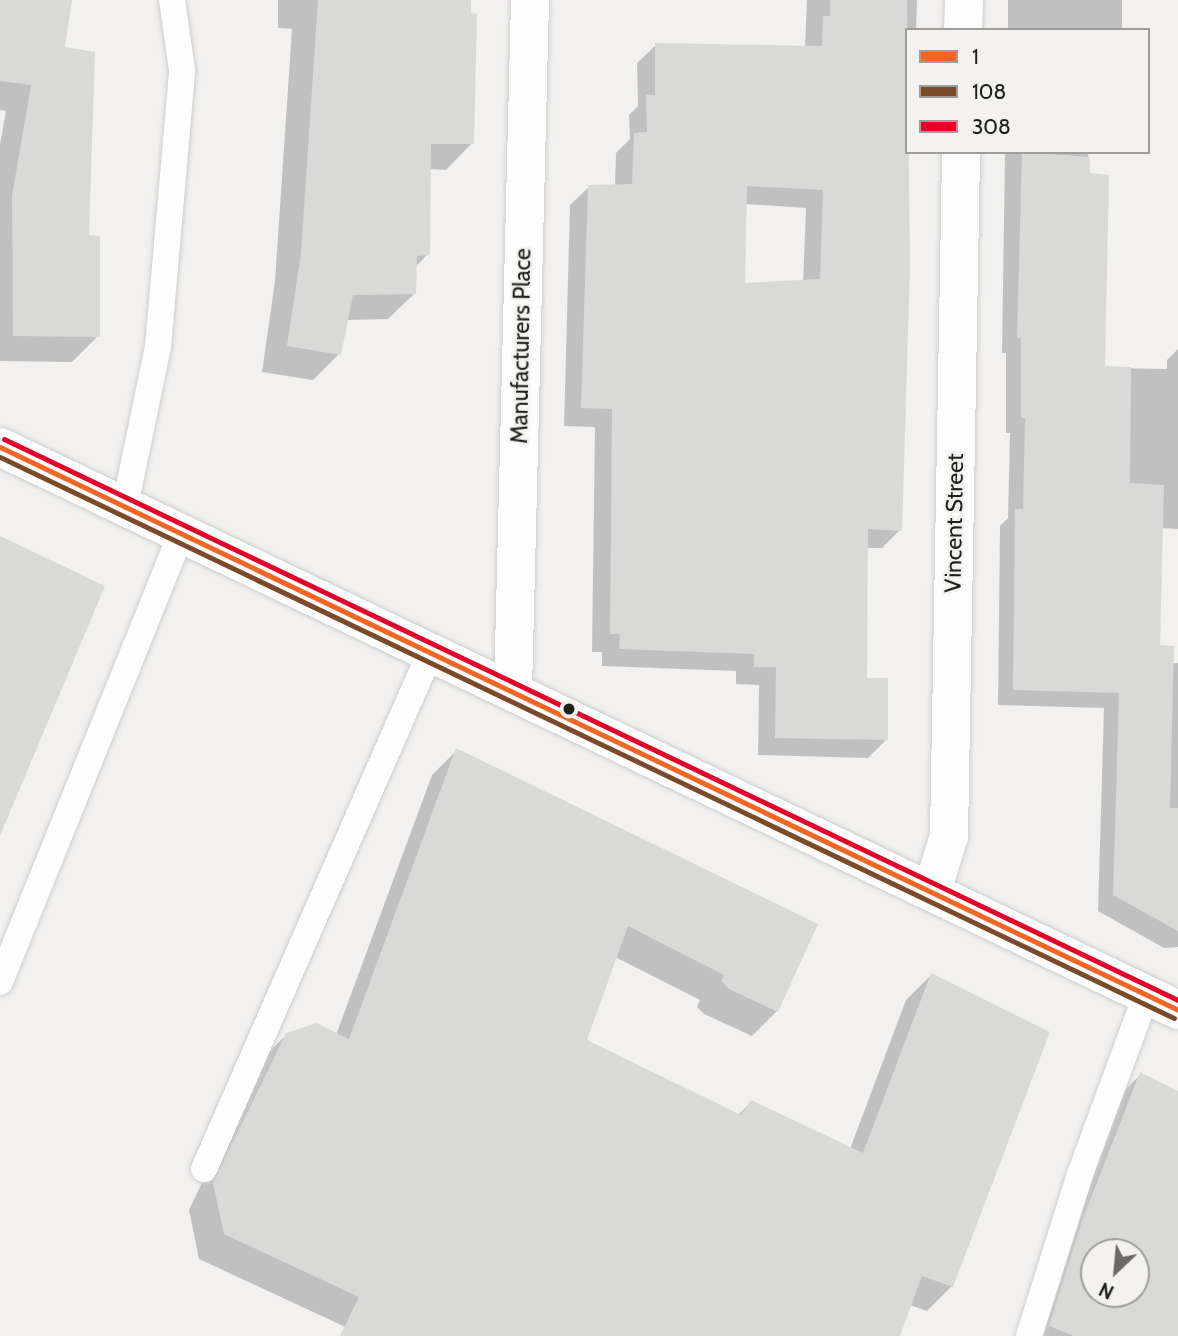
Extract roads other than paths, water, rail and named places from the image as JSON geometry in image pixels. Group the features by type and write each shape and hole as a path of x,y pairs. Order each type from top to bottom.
{"street":[{"name":"Manufacturers Place","path":"513,691 530,0"},
{"path":"963,28 964,0"},
{"name":"Vincent Street","path":"932,891 949,836 961,154"},
{"path":"0,447 932,891 1162,1004"}],"lane":[{"path":"125,506 158,346 181,70 172,0"},
{"path":"0,982 181,533"},
{"path":"204,1169 431,651"},
{"path":"1029,1336 1080,1174 1162,1004"}]}
